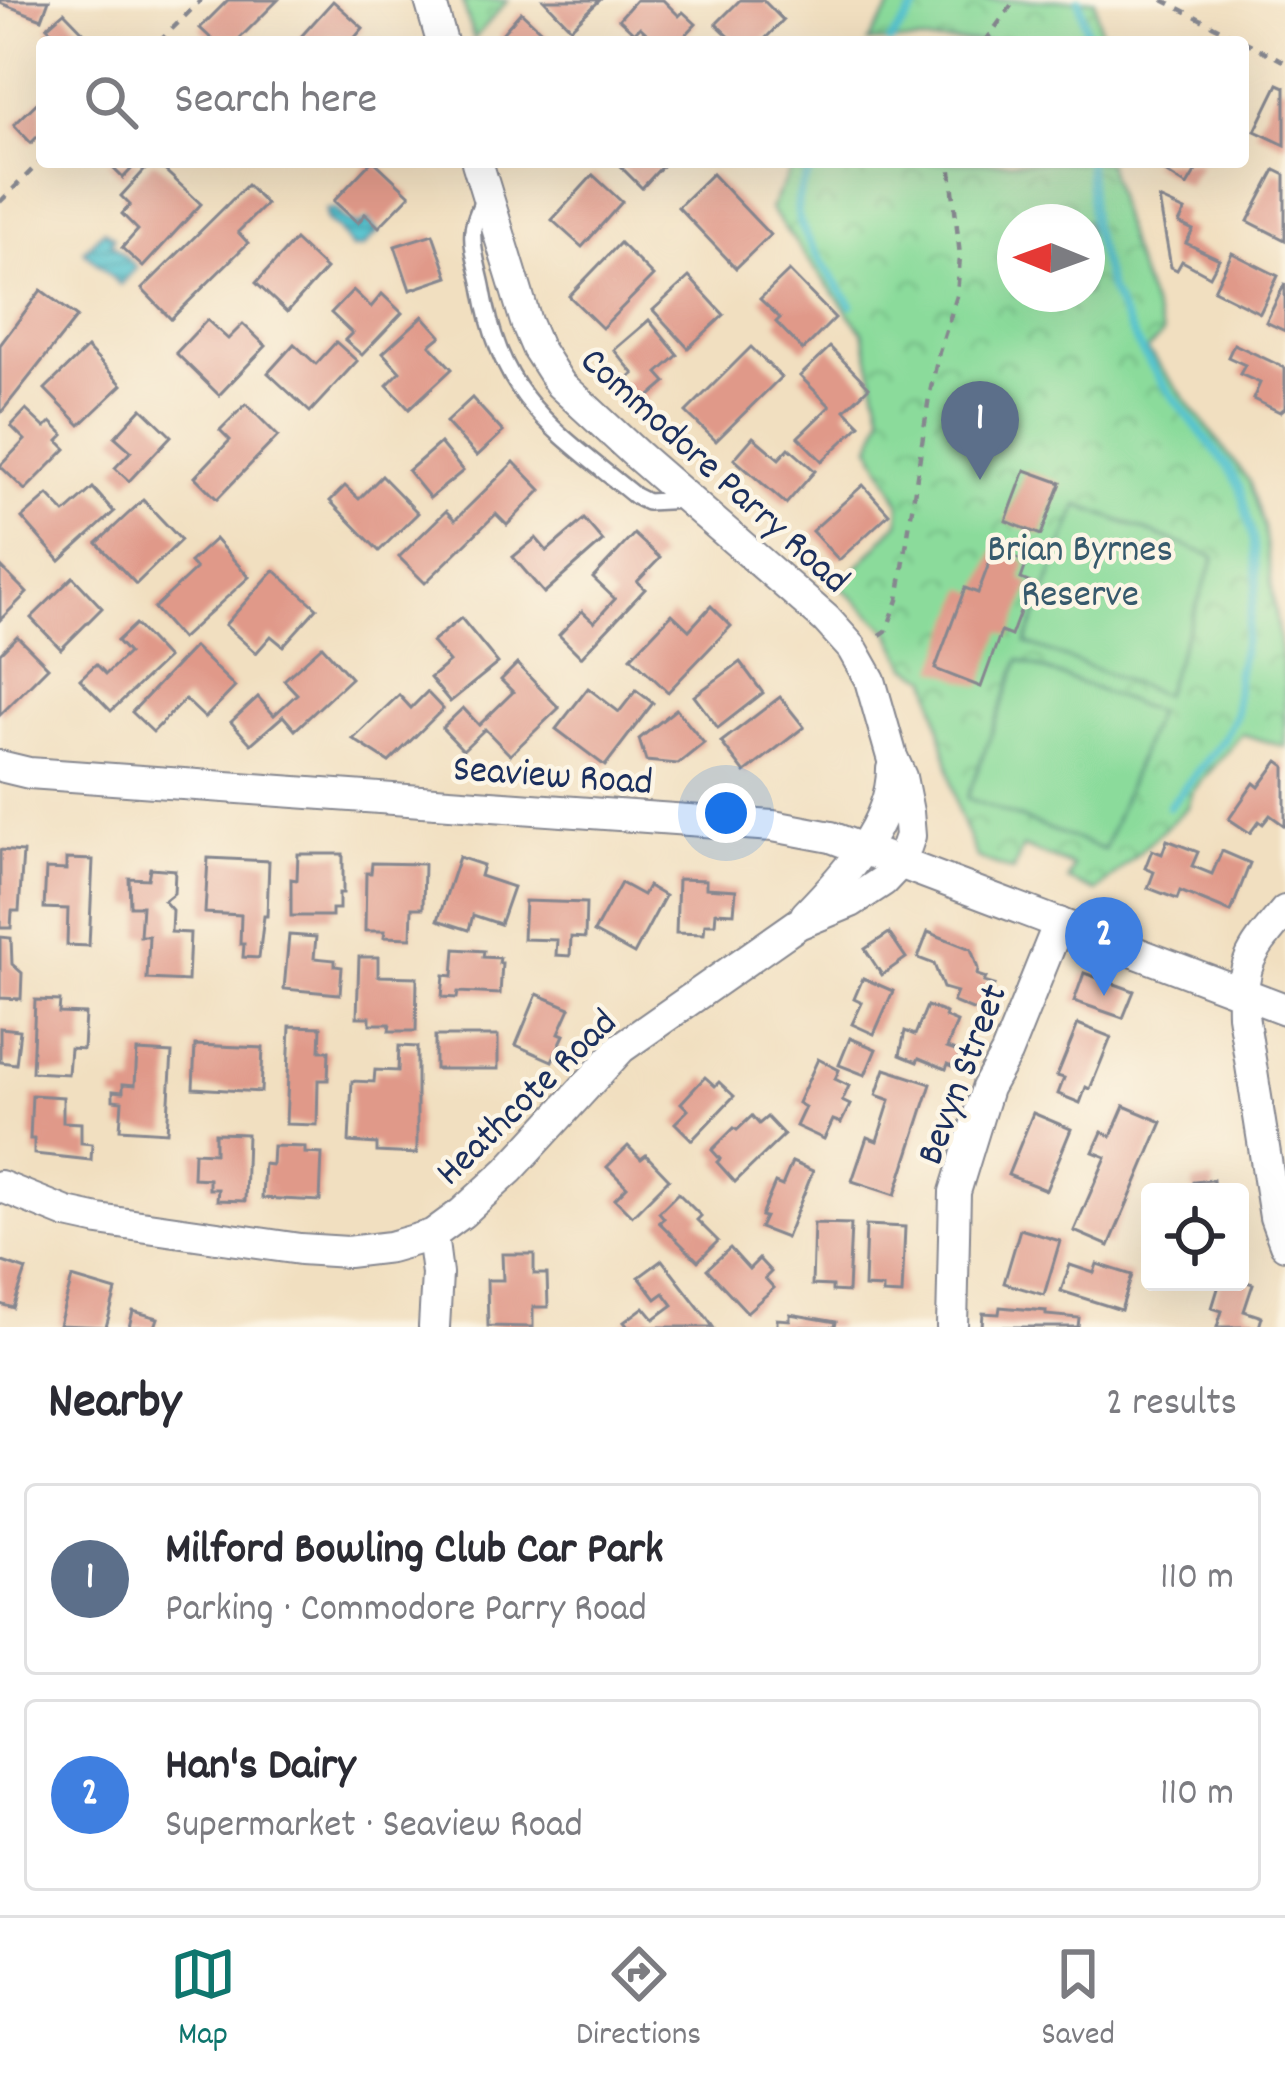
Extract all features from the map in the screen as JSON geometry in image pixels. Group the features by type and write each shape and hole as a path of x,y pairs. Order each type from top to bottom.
{"street":[{"path":"430,0 440,36"},
{"name":"Commodore Parry Road","path":"481,176 526,322 560,384 826,619 852,648 870,680 901,777 910,836 901,862"},
{"name":"Commodore Parry Road","path":"862,849 886,804 892,757"},
{"name":"Seaview Road","path":"0,766 47,775 773,826 819,834 1285,1009"},
{"name":"Heathcote Road","path":"798,924 862,849"},
{"name":"Heathcote Road","path":"0,1186 67,1213 99,1220 300,1249 348,1252 432,1235 508,1170 621,1048 798,924 867,892 901,862"},
{"path":"1285,910 1253,949 1242,992 1275,1217 1285,1244"},
{"name":"Bevyn Street","path":"952,1327 955,1192 965,1151 987,1088 1006,1054 1059,923"},
{"path":"432,1235 437,1274 434,1327"}],"path":[{"path":"165,36 201,0"},
{"path":"990,36 1015,0"},
{"path":"1163,0 1234,36"},
{"path":"1249,44 1285,62"},
{"path":"0,202 36,166"},
{"path":"872,640 886,631 898,600 929,397 957,296 960,256 951,168"}],"green space":[{"path":"462,0 508,0 477,36"},
{"path":"896,0 1095,0 1102,36 872,36"},
{"name":"Brian Byrnes Reserve","path":"792,168 1109,168 1128,243 1163,334 1147,350 1249,481 1264,528 1285,684 1285,747 1242,734 1193,791 1188,807 1096,892 1068,880 1073,866 1023,847 1013,871 977,858 958,811 929,678 907,666 889,631 840,586 899,522 900,503 871,446 882,415 863,332 770,209"},
{"path":"1078,505 1215,557 1163,695 1026,643"},
{"path":"1019,660 1156,712 1104,850 967,798"}],"water":[{"path":"335,209 358,227 367,220 378,232 363,247 352,248 327,221 326,210"},
{"path":"104,230 136,268 120,285 84,251"}],"building":[{"path":"0,0 49,0 42,19"},
{"path":"228,0 278,0 242,36 209,36 200,28"},
{"path":"544,0 600,0 571,28"},
{"path":"636,0 663,0 696,24 685,36 650,36 640,27 634,33 619,19"},
{"path":"740,0 763,0 783,20 768,36 729,36 716,24"},
{"path":"333,1 363,28 356,36 301,36"},
{"path":"64,12 87,36 55,36 47,27"},
{"path":"521,12 547,36 500,36"},
{"path":"1278,84 1285,87 1285,145 1255,131"},
{"path":"36,104 36,138 31,143 14,125"},
{"path":"113,168 132,168 123,178"},
{"path":"147,168 162,168 201,204 143,267 122,248 138,230 122,214 130,205 121,196"},
{"path":"365,168 381,168 410,195 379,227 365,214 358,223 334,201"},
{"path":"622,168 660,168 642,188"},
{"path":"1158,168 1198,168 1187,186"},
{"path":"1275,170 1285,175 1285,240 1248,221"},
{"path":"712,174 770,235 736,268 678,207"},
{"path":"593,175 622,202 582,247 552,220"},
{"path":"247,185 266,204 238,232 248,243 171,319 142,289"},
{"path":"1159,199 1185,211 1179,223 1193,230 1186,243 1219,259 1210,276 1182,261 1177,270 1171,267"},
{"path":"433,234 448,277 410,290 395,246"},
{"path":"295,240 326,269 287,312 256,283"},
{"path":"620,243 653,276 602,328 569,296"},
{"path":"1232,253 1278,276 1260,313 1214,290"},
{"path":"789,271 835,318 803,350 760,299"},
{"path":"689,277 724,315 688,348 653,310"},
{"path":"1285,283 1285,331 1266,322"},
{"path":"41,290 77,317 0,414 0,345"},
{"path":"353,290 371,307 382,294 402,313 362,355 345,340 352,333 331,313"},
{"path":"423,316 441,336 430,345 452,369 409,409 387,385 400,372 383,353"},
{"path":"207,320 228,339 243,324 266,346 219,395 176,353"},
{"path":"649,320 678,355 658,373 666,382 636,408 618,387 634,374 614,350"},
{"path":"336,342 357,361 310,412 268,373 294,344 316,364"},
{"path":"1234,344 1285,368 1285,408 1280,412 1253,399 1260,383 1240,374 1245,365 1228,357"},
{"path":"751,347 781,377 716,441 686,412"},
{"path":"830,347 869,387 845,410 860,425 822,461 798,437 830,406 800,376"},
{"path":"87,348 122,385 80,425 45,389"},
{"path":"472,398 503,432 477,456 446,422"},
{"path":"246,404 278,436 217,499 195,477 230,440 220,430"},
{"path":"142,408 171,436 129,481 115,468 131,451 115,437"},
{"path":"26,410 45,428 51,422 64,435 58,441 66,449 25,490 0,466 25,440 11,426"},
{"path":"753,437 779,459 789,448 815,471 786,504 734,459"},
{"path":"440,443 463,471 430,498 408,471"},
{"path":"514,462 541,490 507,525 496,514 425,583 399,557 446,511 455,520"},
{"path":"1025,470 1061,483 1041,535 1006,521"},
{"path":"382,476 418,513 379,551 330,501 345,486 359,499"},
{"path":"863,485 889,514 839,560 812,531"},
{"path":"93,488 114,512 60,561 22,518 48,495 65,513"},
{"path":"143,500 181,540 136,584 97,543"},
{"path":"584,519 603,541 544,593 513,557 536,538 547,551"},
{"path":"634,534 660,558 637,582 645,589 581,657 559,635 582,611 594,622 615,599 593,578"},
{"path":"215,539 249,577 181,639 154,608 196,569 190,562"},
{"path":"994,550 1027,562 1021,579 1031,583 1011,636 1001,632 981,687 935,669 965,588 978,593"},
{"path":"0,566 27,593 0,620"},
{"path":"274,570 317,608 283,646 271,636 256,653 225,625"},
{"path":"73,577 102,608 61,649 31,618"},
{"path":"711,606 731,626 668,692 631,657 672,614 689,630"},
{"path":"461,618 498,663 450,702 430,678 449,662 432,642"},
{"path":"135,624 167,658 111,711 80,679 96,664 106,674 128,653 117,641"},
{"path":"17,636 48,667 0,715 0,653"},
{"path":"322,646 351,678 295,730 283,716 251,744 231,722 258,697 274,715 297,694 284,680"},
{"path":"194,647 235,687 205,718 185,699 153,732 132,712"},
{"path":"740,662 763,693 718,728 694,696"},
{"path":"517,664 559,708 510,755 485,729 463,750 442,728 463,708 479,725 513,692 501,680"},
{"path":"588,688 619,712 636,690 653,703 605,766 556,729"},
{"path":"427,692 443,709 389,762 353,739 399,695 411,708"},
{"path":"780,697 804,727 745,773 721,742"},
{"path":"676,709 704,743 678,764 646,761 639,739"},
{"path":"1278,761 1285,766 1285,826 1270,815 1250,833 1229,819 1254,783 1259,787"},
{"path":"1167,840 1198,852 1192,866 1212,874 1222,851 1250,863 1231,912 1180,891 1177,899 1148,888 1154,872 1145,868 1152,850 1162,854"},
{"path":"0,850 23,852 19,911 12,911 11,928 0,928"},
{"path":"298,854 343,854 343,893 339,893 339,909 332,909 332,916 291,916 291,879 297,880"},
{"path":"459,857 483,865 480,876 513,887 500,924 473,915 469,930 438,920"},
{"path":"208,858 269,861 267,916 259,958 243,957 241,915 205,913"},
{"path":"66,859 93,860 89,946 67,945 68,909 44,908 46,869 66,870"},
{"path":"372,863 424,864 423,908 412,908 411,938 365,931 366,873 371,873"},
{"path":"150,868 175,870 174,893 164,901 172,910 171,932 190,933 188,981 147,979 149,936 140,936 142,906 130,906 129,878 148,879"},
{"path":"678,879 706,880 706,888 736,890 734,913 716,912 715,924 705,924 704,934 676,933"},
{"path":"621,883 643,895 648,886 665,896 634,954 594,932"},
{"path":"525,901 586,903 585,938 571,937 570,956 556,955 557,940 523,939"},
{"path":"928,932 971,949 977,975 994,985 982,1014 953,1002 957,992 943,988 934,964 918,958"},
{"path":"889,933 906,958 882,975 865,949"},
{"path":"289,935 316,937 314,958 335,960 335,966 342,967 340,994 284,989"},
{"path":"0,937 11,938 12,964 22,973 21,999 0,998"},
{"path":"455,949 484,951 483,957 500,958 500,994 458,992 457,998 442,997 444,975 453,976"},
{"path":"359,957 378,957 378,976 417,977 416,1031 389,1031 390,1024 370,1024 370,1017 357,1017"},
{"path":"1084,973 1134,991 1123,1018 1074,1001"},
{"path":"863,978 893,991 874,1034 852,1024 862,1003 854,999"},
{"path":"537,994 570,1008 552,1061 516,1045"},
{"path":"35,1000 60,1001 59,1013 85,1014 83,1049 70,1048 68,1074 32,1072"},
{"path":"927,1006 957,1022 947,1048 961,1053 955,1067 948,1064 946,1069 900,1055 905,1031 915,1035"},
{"path":"1078,1024 1111,1037 1080,1103 1058,1094 1064,1078 1057,1076"},
{"path":"290,1026 321,1027 320,1051 329,1051 328,1080 318,1080 317,1125 286,1124"},
{"path":"0,1028 20,1030 16,1064 0,1062"},
{"path":"435,1036 498,1036 498,1069 435,1069"},
{"path":"850,1038 876,1049 865,1075 839,1065"},
{"path":"195,1045 263,1048 261,1092 193,1088"},
{"path":"399,1046 417,1047 417,1154 377,1152 377,1144 349,1142 352,1081 374,1082 375,1070 398,1071"},
{"path":"137,1051 172,1053 167,1132 120,1129 122,1101 113,1100 113,1091 123,1092 123,1084 135,1085"},
{"path":"818,1059 839,1070 835,1079 849,1086 842,1101 850,1105 841,1123 833,1120 824,1139 796,1126 805,1107 798,1103"},
{"path":"885,1069 931,1084 895,1195 852,1181 867,1137 877,1141 890,1100 876,1095"},
{"path":"705,1077 734,1096 692,1140 675,1123 688,1110 681,1103"},
{"path":"32,1095 63,1097 63,1122 81,1123 81,1143 92,1144 91,1160 34,1154"},
{"path":"1124,1106 1162,1122 1109,1246 1074,1231 1106,1157 1093,1152 1102,1132 1111,1136"},
{"path":"1033,1113 1071,1129 1046,1190 1008,1175"},
{"path":"752,1116 759,1124 767,1117 784,1135 735,1182 712,1150"},
{"path":"215,1133 247,1134 245,1201 217,1200 218,1189 209,1189 209,1179 193,1178 194,1152 215,1153"},
{"path":"273,1146 305,1147 305,1153 322,1154 320,1201 262,1198 264,1164 272,1165"},
{"path":"628,1146 641,1159 646,1155 669,1179 632,1216 615,1199 627,1187 607,1167"},
{"path":"792,1162 813,1171 786,1238 760,1228 775,1183 782,1186"},
{"path":"678,1193 718,1241 698,1261 659,1222 664,1218 659,1212"},
{"path":"814,1223 851,1224 848,1292 812,1285"},
{"path":"866,1225 905,1227 902,1295 864,1287"},
{"path":"1020,1229 1060,1241 1044,1295 1004,1283"},
{"path":"730,1248 749,1269 759,1259 771,1272 765,1278 774,1288 747,1312 707,1269"},
{"path":"502,1254 534,1254 534,1274 547,1274 548,1307 533,1307 533,1327 488,1326 487,1280 503,1280"},
{"path":"662,1260 713,1327 628,1327 624,1322 644,1307 654,1319 673,1305 664,1293 656,1299 639,1277"},
{"path":"0,1261 26,1270 13,1308 0,1304"},
{"path":"1097,1264 1132,1275 1121,1310 1061,1291 1070,1265 1094,1273"},
{"path":"72,1278 116,1291 106,1327 59,1325"},
{"path":"1249,1283 1253,1284 1244,1311 1262,1317 1259,1327 1217,1327 1222,1311 1212,1308 1217,1291 1249,1291"},
{"path":"1000,1307 1079,1318 1078,1327 982,1327 983,1313 999,1314"},
{"path":"133,1311 158,1318 155,1327 129,1327"},
{"path":"790,1314 836,1322 835,1327 777,1327 777,1319 790,1320"}],"waterway":[{"path":"895,36 922,0"},
{"path":"1079,0 1088,36"},
{"path":"812,168 800,194 798,215 813,248 851,305"},
{"path":"1088,168 1092,225 1110,290 1163,384 1240,488 1254,543 1257,584 1237,676 1236,715 1223,740 1169,807"}],"place":[{"name":"Milford Bowling Club Car Park","path":"980,480"},
{"name":"Han's Dairy","path":"1104,996"}]}
